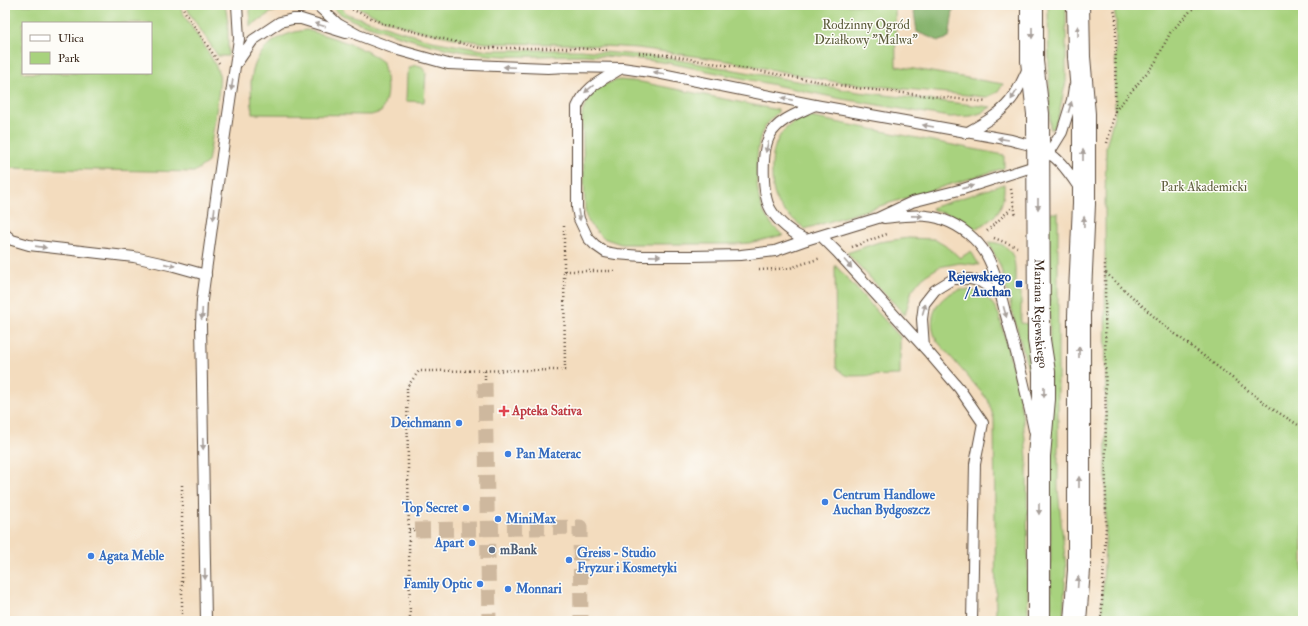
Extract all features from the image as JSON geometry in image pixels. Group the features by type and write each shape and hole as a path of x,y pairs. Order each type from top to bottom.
{"street":[{"name":"Mariana Rejewskiego","path":"1032,5 1032,61 1042,155 1039,340 1044,372 1044,400 1039,456 1040,621"},
{"path":"1075,621 1079,570 1079,315 1083,228 1084,114 1079,57 1078,5"}],"lane":[{"path":"206,621 201,325 206,275 232,84 240,38 237,5"},
{"path":"317,5 338,24 358,35 398,50 448,64 548,68 622,68 664,74 815,105 1011,140 1066,168 1083,194"},
{"path":"236,65 253,40 280,22 293,19 302,19 384,44"},
{"path":"622,68 588,89 582,96 577,107 577,208 583,229 588,238 605,252 642,256 713,256 769,253 789,247 806,240 878,218 912,202 962,189 1042,155 1062,132 1072,100 1079,57"},
{"path":"966,133 990,119 1005,107 1016,93 1032,61"},
{"path":"806,240 794,233 778,219 771,210 767,200 764,164 770,136 783,121 815,105"},
{"path":"878,218 913,216 932,217 952,223 968,233 985,253 992,267 1001,295 1025,384 1039,456"},
{"path":"5,234 12,240 29,245 134,257 206,275"},
{"path":"821,236 924,347 959,388 983,423 975,464 972,621"},
{"path":"924,347 922,319 924,304 935,290 952,279 970,279 981,282 1001,295"}],"path":[{"path":"182,5 232,84"},
{"path":"1106,147 1115,112 1116,20 1113,5"},
{"path":"1115,112 1155,63 1170,33 1196,5"},
{"path":"974,240 984,234 1014,206 1016,220"},
{"path":"754,270 790,268 889,234"},
{"path":"992,237 1013,245"},
{"path":"1101,621 1106,526 1105,257"},
{"path":"410,621 407,387 419,372 565,370 564,271 621,271"},
{"path":"1105,272 1167,328 1271,408 1303,428"},
{"path":"485,371 485,383"},
{"path":"182,485 182,621"},
{"path":"409,530 415,530"}],"green space":[{"path":"5,5 179,5 210,56 219,74 217,101 208,162 194,172 9,168 5,164"},
{"path":"186,5 225,5 228,22 228,56 218,56 190,14"},
{"path":"250,5 304,5 292,6 270,13 250,26"},
{"path":"330,5 338,5 347,14 432,41 482,50 580,50 661,57 858,92 991,107 981,113 971,116 950,117 842,99 669,63 596,55 514,56 462,52 422,42 361,23 341,14"},
{"name":"Rodzinny Ogród Działkowy \"Malwa\"","path":"355,5 895,5 896,66 1003,84 998,92 987,97 836,82 728,61 638,48 569,44 486,43 455,38 400,25 382,19"},
{"path":"913,5 954,5 949,38 939,41 917,32"},
{"path":"1048,5 1066,5 1066,81 1058,118 1053,128 1050,130"},
{"name":"Park Akademicki","path":"1113,5 1303,5 1303,621 1101,621 1106,526 1106,147 1115,112 1116,20"},
{"path":"307,30 337,39 366,51 383,62 387,93 381,112 371,115 252,114 251,83 256,61 268,45 277,39 296,32"},
{"path":"416,65 421,66 426,73 424,102 406,101 407,74 410,67"},
{"path":"620,80 641,82 778,110 762,132 758,148 757,181 760,201 764,212 771,223 783,235 749,243 735,244 621,244 603,238 590,225 586,216 582,114 584,107 595,91 606,84"},
{"path":"810,117 1004,155 1004,168 805,229 779,205 773,184 772,164 775,145 784,130 799,120"},
{"path":"1004,184 1003,199 998,212 988,221 974,229 955,216 933,210 931,208"},
{"path":"1049,213 1058,213 1058,489 1066,567 1063,621 1051,621"},
{"path":"908,238 934,239 949,248 960,258 971,251 979,265 960,263 939,267 923,277 912,290 905,315 847,253 879,242"},
{"path":"988,242 998,243 1006,247 1014,258 1015,292 1021,292 1021,323 1028,324 1028,333 1034,360 1033,388 1000,265"},
{"path":"835,265 900,337 900,375 849,376 838,369 836,365"},
{"path":"958,290 978,292 988,299 996,309 999,315 1018,389 1027,457 1028,621 996,621 994,419 988,400 937,341 932,325 938,304 943,298"}],"tunnel":[{"path":"485,383 489,621"},
{"path":"415,530 580,527 581,621"}],"place":[{"name":"Rejewskiego / Auchan","path":"1019,284"},
{"name":"Apteka Sativa","path":"504,411"},
{"name":"Deichmann","path":"459,423"},
{"name":"Pan Materac","path":"508,454"},
{"name":"Centrum Handlowe Auchan Bydgoszcz","path":"825,502"},
{"name":"Top Secret","path":"466,508"},
{"name":"MiniMax","path":"498,519"},
{"name":"Apart","path":"472,543"},
{"name":"mBank","path":"492,550"},
{"name":"Agata Meble","path":"91,556"},
{"name":"Greiss - Studio Fryzur i Kosmetyki","path":"569,560"},
{"name":"Family Optic","path":"480,584"},
{"name":"Monnari","path":"508,589"}]}
